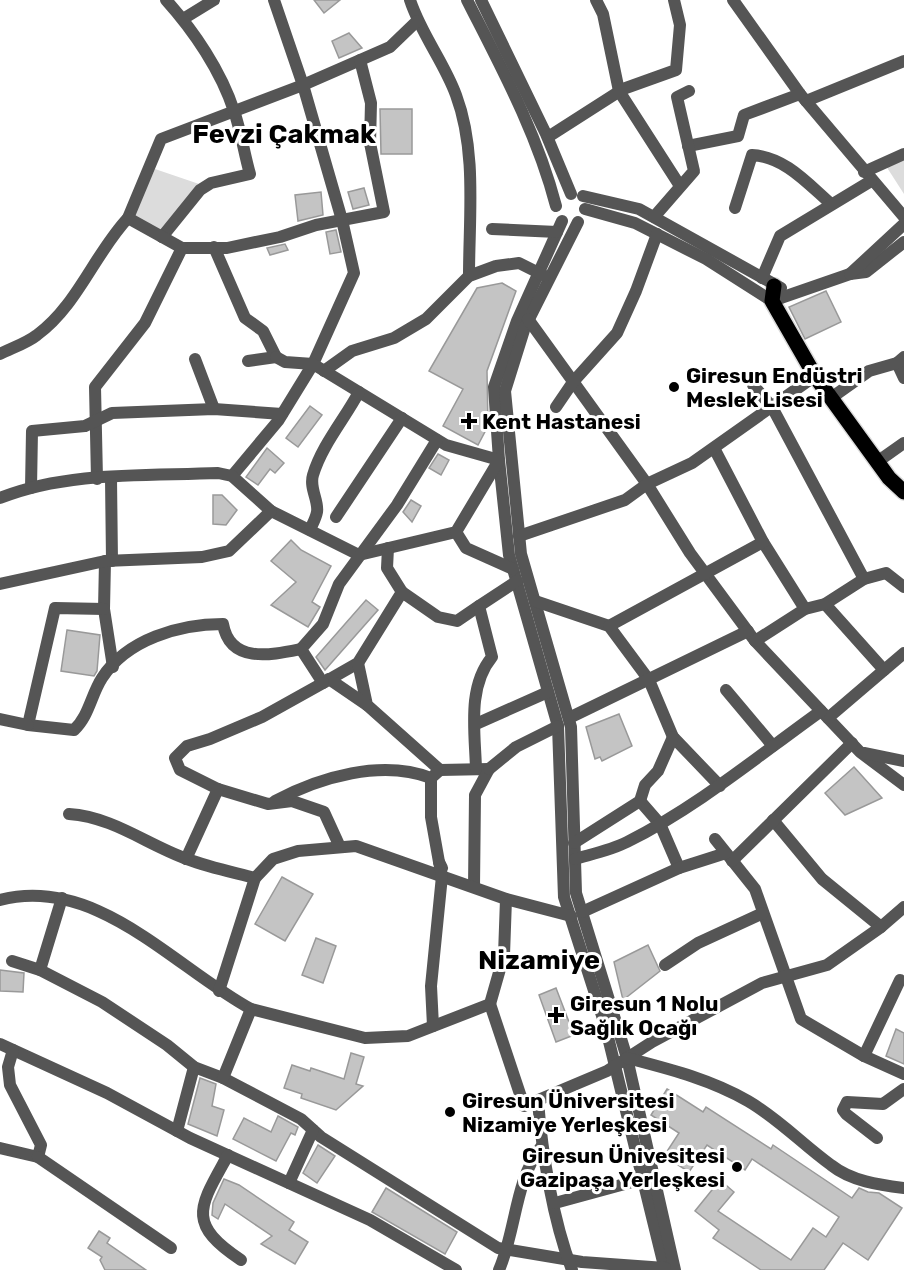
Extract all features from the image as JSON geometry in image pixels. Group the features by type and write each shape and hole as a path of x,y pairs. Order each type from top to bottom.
{"main road":[{"path":"769,288 815,376 889,478 904,492"}],"street":[{"path":"162,237 200,190 211,183 250,174 234,111 218,73 183,19 166,0"},
{"path":"183,19 214,0"},
{"path":"232,476 319,368 354,273 342,220 303,86 274,0"},
{"path":"410,0 417,21 456,94 468,139 469,276"},
{"path":"467,0 528,123 546,169 560,226 505,392 519,536 521,554 571,727 577,914 668,1270"},
{"path":"481,0 585,209 635,223 769,288 801,291 850,274 866,272 904,242"},
{"path":"596,0 603,14 619,91 680,186"},
{"path":"548,137 619,91 676,70 680,25 674,0"},
{"path":"733,0 803,98 904,217"},
{"path":"0,354 38,335 58,314 128,218 161,139 303,86 390,47 417,21"},
{"path":"128,218 182,248 227,248 280,237 316,225 384,212 370,143 371,103 360,60"},
{"path":"688,146 738,136 744,115 803,98 904,61"},
{"path":"654,217 694,171 677,97 689,92"},
{"path":"769,288 780,236 904,154"},
{"path":"735,208 752,155 762,155 790,168 831,204"},
{"path":"556,206 561,196 577,195 639,209 769,288"},
{"path":"585,209 517,321 494,387 499,460 515,575 558,726 564,897 577,914 627,1058 668,1270"},
{"path":"492,229 560,226 578,222"},
{"path":"850,274 904,224"},
{"path":"556,407 573,382 617,333 636,291 657,234"},
{"path":"214,247 245,318 262,331 276,357 285,363 319,368 446,445 499,460"},
{"path":"97,479 95,387 145,323 182,248"},
{"path":"319,368 352,351 394,338 426,319 469,276 496,266 519,263 544,275"},
{"path":"528,319 647,484 705,573 751,636 856,747 904,786"},
{"path":"248,361 271,360 276,357"},
{"path":"195,359 214,409"},
{"path":"831,398 870,371 901,360 904,378"},
{"path":"519,536 625,500 647,484 692,463 815,376"},
{"path":"753,386 772,407 864,579"},
{"path":"310,530 317,511 312,494 312,477 324,450 345,419 359,392"},
{"path":"31,488 32,431 85,426 112,413 214,409 282,414"},
{"path":"336,517 402,418"},
{"path":"0,719 74,730 81,723 102,677 128,650 170,631 196,624 223,624 226,638 234,648 268,656 302,649 323,624 339,584 397,505 437,440"},
{"path":"877,462 904,443"},
{"path":"714,448 763,542 805,609"},
{"path":"0,498 31,488 97,479 218,473 232,476 271,511 359,555 456,532 499,460"},
{"path":"111,478 104,609 113,667"},
{"path":"0,584 108,561 201,557 229,551 271,511"},
{"path":"456,532 466,548 515,575"},
{"path":"609,626 763,542"},
{"path":"388,548 387,568 402,592 438,617 457,621 479,606 515,575"},
{"path":"568,718 751,636 805,609 825,604 864,579 886,573 904,586"},
{"path":"340,847 324,812 292,801 268,804 218,789 180,770 175,758 187,746 262,717 358,663 402,592"},
{"path":"535,602 609,626 649,680 673,737 720,786"},
{"path":"825,604 884,670"},
{"path":"476,769 475,687 484,667 492,657 479,606"},
{"path":"28,724 55,608 104,609"},
{"path":"302,649 326,681 367,705 436,774"},
{"path":"575,859 625,843 660,824 720,786 773,746 824,714 904,653"},
{"path":"358,663 367,705"},
{"path":"726,690 773,746"},
{"path":"476,724 548,692"},
{"path":"474,887 475,795 489,769 516,747 558,726"},
{"path":"574,843 640,801 645,785 658,771 673,737"},
{"path":"856,747 904,761"},
{"path":"219,991 255,878 273,859 298,851 356,846 506,898 577,914 679,868 729,857 856,747"},
{"path":"268,804 307,784 363,772 412,770 436,774 489,769"},
{"path":"433,1026 430,986 446,878 439,862 431,817 436,774"},
{"path":"186,859 218,789"},
{"path":"640,801 660,824 679,868"},
{"path":"69,814 84,815 129,829 186,859 255,878"},
{"path":"773,820 822,879 881,927"},
{"path":"715,839 755,889 801,1019 864,1056 904,1074"},
{"path":"0,900 21,895 62,898 84,904 159,945 219,991 251,1009 365,1038 408,1036 490,1004"},
{"path":"40,970 62,898"},
{"path":"506,898 504,956 490,1004 524,1106 615,1066 762,983 827,965 881,927 904,906"},
{"path":"665,965 698,943 764,913"},
{"path":"12,961 40,970 102,1002 167,1045 194,1067 224,1078 302,1119 313,1130 423,1203 498,1248 570,1265 668,1270"},
{"path":"864,1056 898,979"},
{"path":"224,1078 251,1009"},
{"path":"0,1044 107,1093 177,1131 370,1220 456,1270"},
{"path":"13,1050 8,1067 10,1085 40,1137 38,1157"},
{"path":"627,1058 700,1078 747,1100 785,1125 832,1167 870,1184 904,1188"},
{"path":"177,1131 194,1067"},
{"path":"877,1138 846,1114 843,1110 847,1102 883,1104 904,1089"},
{"path":"538,1101 541,1147 563,1248 570,1265"},
{"path":"289,1183 313,1130"},
{"path":"500,1270 508,1250 529,1162 541,1147"},
{"path":"0,1148 38,1157 171,1248"},
{"path":"228,1155 206,1194 203,1220 215,1243 241,1260"},
{"path":"555,1203 643,1179"}],"shaded area":[{"path":"904,159 904,194 886,166"},
{"path":"155,169 202,185 169,237 133,215"}],"building":[{"path":"314,0 340,0 324,13"},
{"path":"349,33 362,48 339,58 332,41"},
{"path":"380,109 412,109 412,154 381,154"},
{"path":"364,188 369,205 353,209 348,192"},
{"path":"321,192 323,215 298,221 295,195"},
{"path":"336,230 341,252 330,254 326,232"},
{"path":"285,244 288,250 270,255 267,248"},
{"path":"502,283 516,291 487,371 488,426 478,445 443,426 463,389 429,371 477,288"},
{"path":"826,291 841,322 805,339 789,307"},
{"path":"310,406 322,415 298,447 286,438"},
{"path":"267,448 284,463 275,473 270,469 258,485 246,477"},
{"path":"438,454 449,460 441,475 429,468"},
{"path":"213,495 222,495 237,510 226,525 213,524"},
{"path":"411,500 421,506 412,522 403,512"},
{"path":"291,540 301,550 331,566 312,602 320,607 308,627 271,605 296,582 271,561"},
{"path":"366,600 378,610 325,670 316,657"},
{"path":"67,630 100,635 97,671 94,676 61,671"},
{"path":"619,714 632,746 602,761 600,757 595,759 586,727"},
{"path":"854,767 882,798 845,815 825,793"},
{"path":"282,877 313,894 285,941 255,924"},
{"path":"316,938 336,946 323,983 302,975"},
{"path":"648,945 660,971 623,1000 614,962"},
{"path":"0,970 24,973 23,992 0,991"},
{"name":"Giresun 1 Nolu Sağlık Ocağı","path":"556,988 574,1035 556,1042 539,995"},
{"path":"896,1029 904,1033 904,1064 886,1056"},
{"path":"351,1053 364,1057 356,1084 363,1086 336,1110 301,1098 302,1094 284,1088 292,1065 310,1071 311,1068 344,1079"},
{"path":"200,1078 216,1084 212,1106 224,1110 217,1136 188,1124"},
{"path":"667,1089 703,1112 706,1107 771,1149 773,1145 852,1198 859,1188 879,1193 902,1208 868,1260 843,1243 824,1270 761,1270 713,1238 719,1230 695,1211 720,1180 734,1192 718,1211 791,1260 813,1228 826,1237 839,1217 752,1159 745,1170 707,1145 689,1172 664,1156 679,1133 651,1115"},
{"path":"278,1116 298,1127 295,1135 291,1133 276,1161 233,1139 244,1118 271,1132"},
{"path":"318,1145 335,1156 317,1183 303,1173"},
{"path":"224,1179 239,1185 294,1222 289,1230 308,1242 295,1264 261,1244 272,1236 225,1204 218,1219 212,1215 213,1203"},
{"path":"386,1188 457,1232 445,1254 372,1212"},
{"path":"99,1231 110,1238 107,1243 146,1270 105,1270 100,1260 102,1257 88,1248"}],"place":[{"name":"Giresun Endüstri Meslek Lisesi","path":"674,387"},
{"name":"Kent Hastanesi","path":"469,421"},
{"name":"Giresun 1 Nolu Sağlık Ocağı","path":"556,1015"},
{"name":"Giresun Üniversitesi Nizamiye Yerleşkesi","path":"450,1112"},
{"name":"Giresun Ünivesitesi Gazipaşa Yerleşkesi","path":"737,1167"}],"district":[{"name":"Fevzi Çakmak","path":"284,134"},
{"name":"Nizamiye","path":"539,960"}]}
